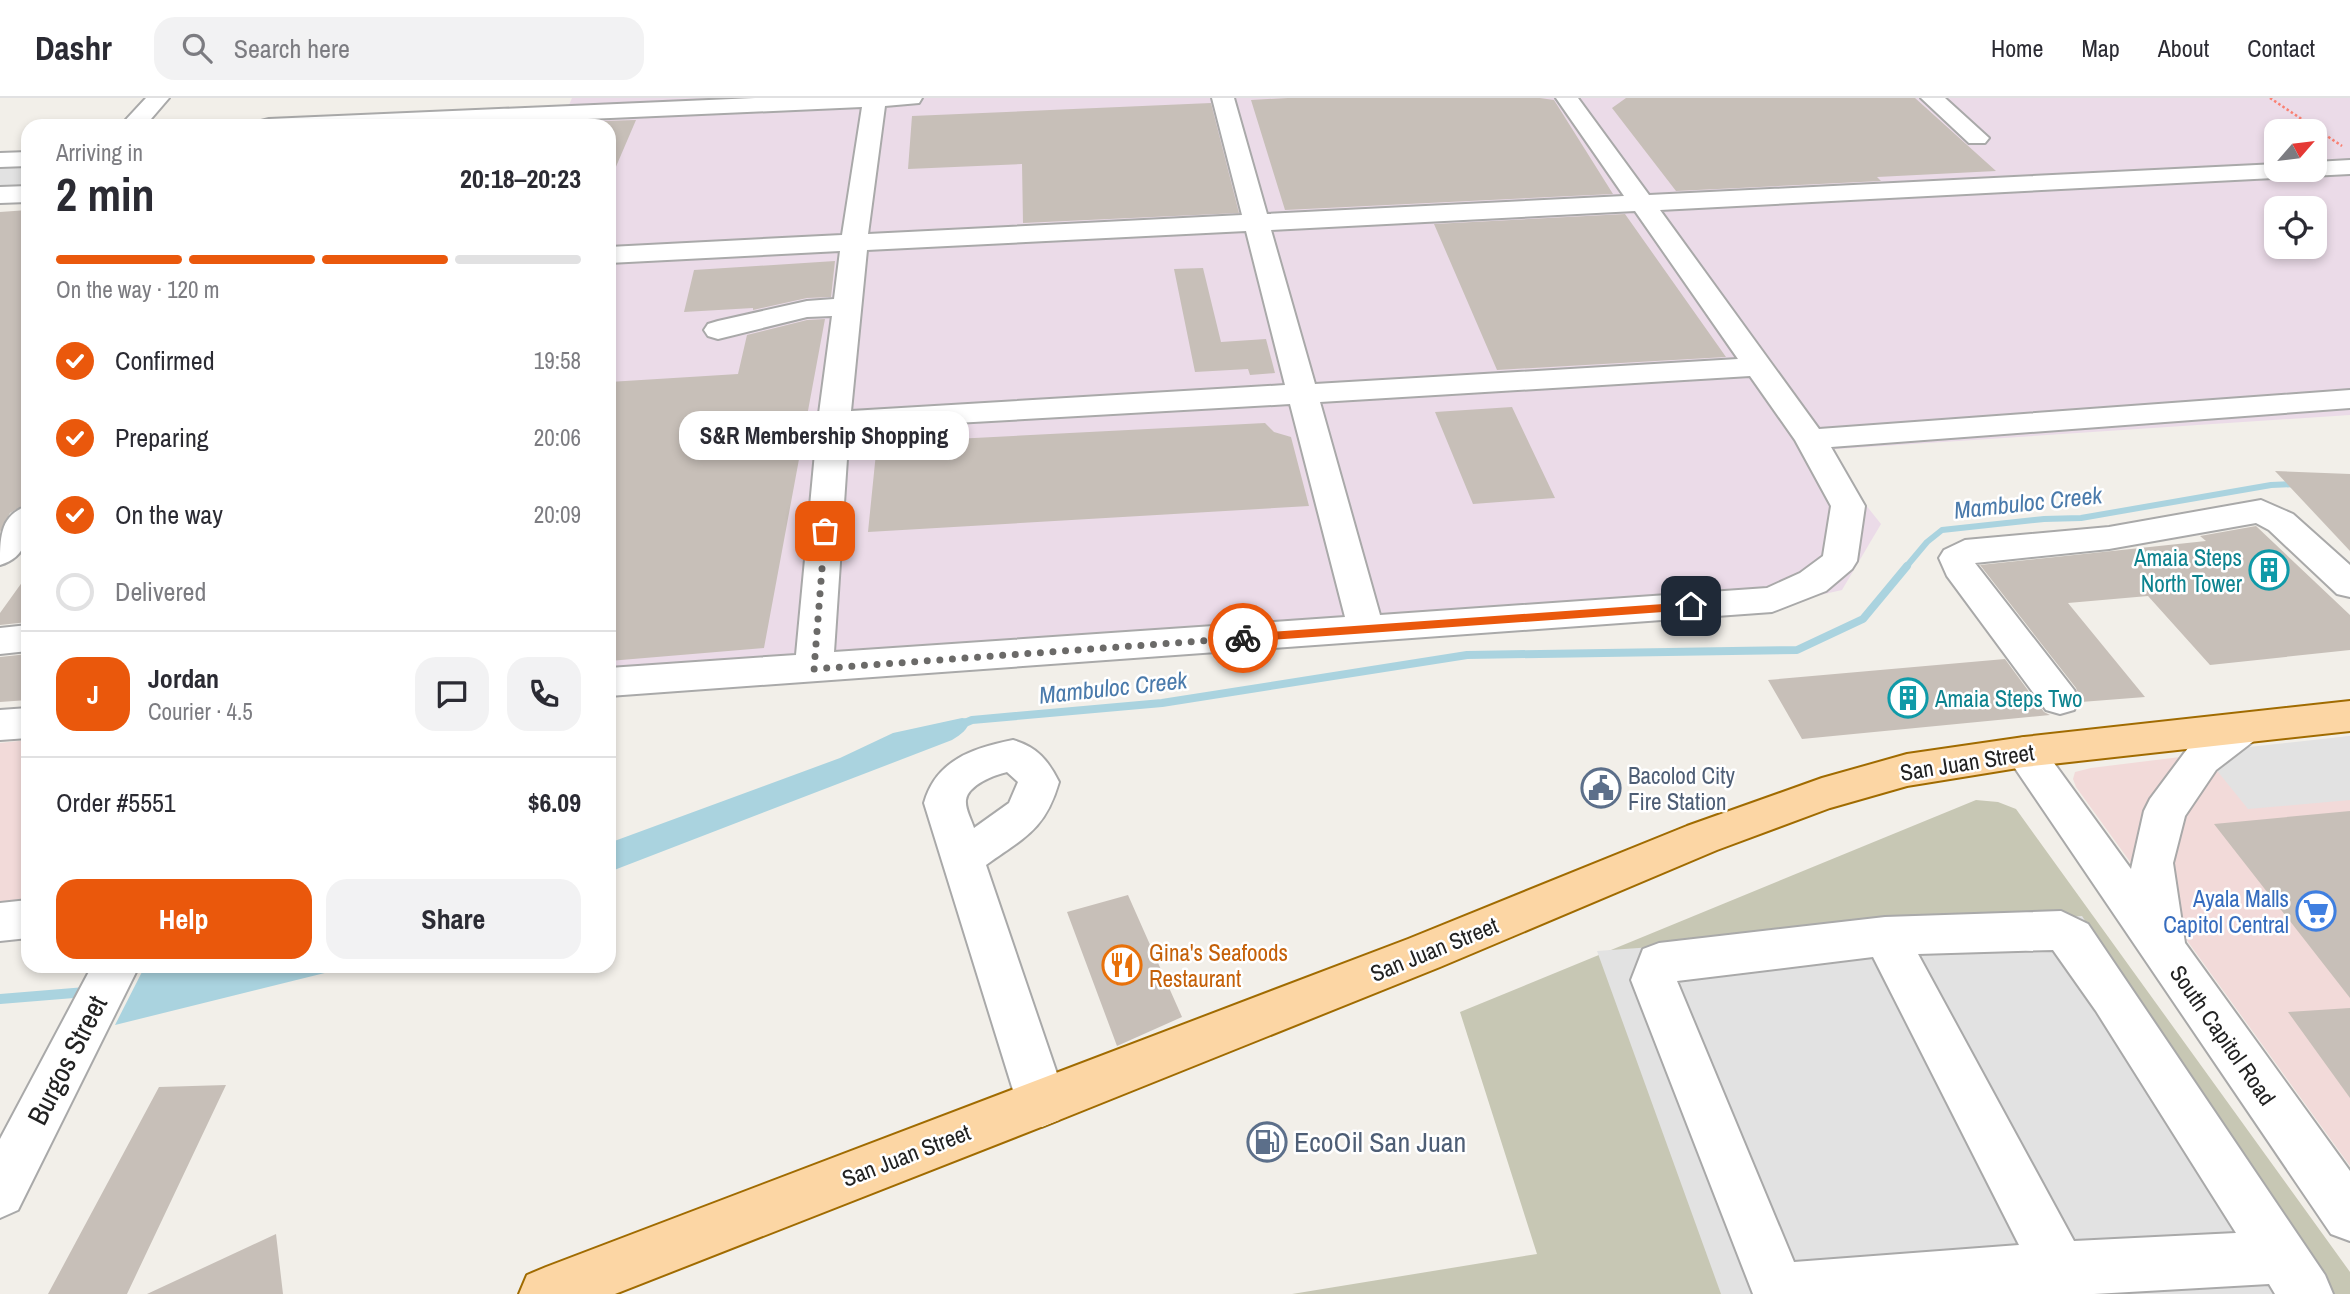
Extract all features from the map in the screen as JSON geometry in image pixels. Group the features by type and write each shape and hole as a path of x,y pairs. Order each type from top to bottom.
{"main road":[{"name":"San Juan Street","path":"546,1294 1042,1103 1424,953 1702,838 1822,794 1907,770 2024,752 2350,716"}],"street":[{"path":"138,119 158,98"},
{"path":"428,119 542,113 663,119 742,102 911,98"},
{"path":"1223,98 1366,629"},
{"path":"616,682 1772,600 1813,582 1840,561 1848,506 1810,439 1567,98"},
{"path":"1932,98 1977,138"},
{"path":"814,669 834,421 854,243 874,100"},
{"path":"0,138 21,137"},
{"path":"0,160 21,159"},
{"path":"2328,168 2350,167"},
{"path":"616,255 2264,172"},
{"path":"0,177 21,176"},
{"path":"0,195 21,194"},
{"path":"718,330 807,309 847,306"},
{"path":"834,421 1759,367"},
{"path":"1810,439 2350,399"},
{"path":"2060,700 1959,568 1956,558 1965,552 2109,538 2192,521 2261,511 2281,522 2350,585"},
{"path":"0,553 21,526"},
{"path":"0,640 21,638"},
{"path":"0,725 21,724"},
{"path":"2163,949 2152,863 2165,811 2202,759 2241,729"},
{"name":"South Capitol Road","path":"2024,752 2342,1198"},
{"path":"963,858 1042,1103"},
{"path":"0,922 21,920"},
{"path":"2061,930 2071,938 2294,1276 1779,1292 1654,980 1659,963 1885,936 2061,930"},
{"path":"1885,936 2066,1281"},
{"name":"Burgos Street","path":"0,1192 112,973"}],"path":[{"path":"2270,98 2350,151"}],"shaded area":[{"path":"572,98 2350,98 2350,415 1822,450 1881,524 1842,590 1767,607 616,670 616,119 563,119"},
{"path":"21,152 21,186 0,187 0,153"},
{"path":"2350,736 2350,1166 2076,787 2073,779 2075,772 2091,768"},
{"path":"2350,736 2350,800 2248,809 2202,752"},
{"path":"21,741 21,908 0,910 0,743"},
{"path":"1976,800 1998,802 2016,809 2350,1272 2350,1294 1292,1294 1537,1254 1460,1012"},
{"path":"2082,916 2330,1294 1721,1294 1597,951"}],"water":[{"path":"962,718 971,719 964,731 952,740 616,869 616,840 840,758 893,733"},
{"path":"141,973 325,973 115,1025"}],"building":[{"path":"1626,98 1915,98 1996,171 1877,177 1881,181 1676,191 1612,108"},
{"path":"1251,100 1554,100 1613,194 1285,210"},
{"path":"1211,103 1239,213 1023,223 1022,164 908,169 912,116"},
{"path":"636,120 616,167 616,121"},
{"path":"21,210 21,507 10,513 0,532 0,212"},
{"path":"1625,214 1726,357 1497,370 1434,224"},
{"path":"835,261 831,297 807,298 753,310 684,312 694,270"},
{"path":"1203,268 1221,342 1266,339 1275,373 1250,375 1248,369 1195,372 1174,269"},
{"path":"825,319 764,648 616,660 616,382 738,374 747,335 807,320"},
{"path":"1512,407 1555,498 1473,504 1435,412"},
{"path":"1265,423 1274,432 1291,437 1309,506 868,532 877,443"},
{"path":"2275,471 2350,474 2350,551"},
{"path":"2256,526 2350,615 2350,650 2210,665 2148,596 2068,603 2145,697 2081,702 2076,688 1980,565 2206,541 2200,536"},
{"path":"21,584 21,623 0,625 0,613"},
{"path":"21,655 21,700 0,702 0,657"},
{"name":"Amaia Steps Two","path":"2005,659 2044,712 2050,715 1802,739 1768,680"},
{"name":"Ayala Malls Capitol Central","path":"2350,811 2350,998 2214,824"},
{"name":"Gina's Seafoods Restaurant","path":"1128,895 1182,1017 1117,1046 1067,912"},
{"path":"2350,1008 2350,1098 2288,1012"},
{"path":"226,1085 127,1294 48,1294 159,1087"},
{"path":"276,1234 283,1294 147,1294"}],"waterway":[{"name":"Mambuloc Creek","path":"1906,567 1927,542 1942,530 2044,519 2081,518 2271,485 2298,484"},
{"name":"Mambuloc Creek","path":"960,725 972,720 1162,703 1467,655 1797,650 1863,619 1907,566"},
{"name":"Mambuloc Creek","path":"0,999 86,992"}],"way so far":[{"path":"825,531 814,669 1243,638"}],"place":[{"name":"S&R Membership Shopping","path":"825,531"},
{"name":"Amaia Steps North Tower","path":"2269,570"},
{"name":"Amaia Steps Two","path":"1908,698"},
{"name":"Bacolod City Fire Station","path":"1601,788"},
{"name":"Ayala Malls Capitol Central","path":"2316,911"},
{"name":"Gina's Seafoods Restaurant","path":"1122,965"},
{"name":"EcoOil San Juan","path":"1267,1142"}],"route":[{"path":"1243,638 1691,606"}]}
